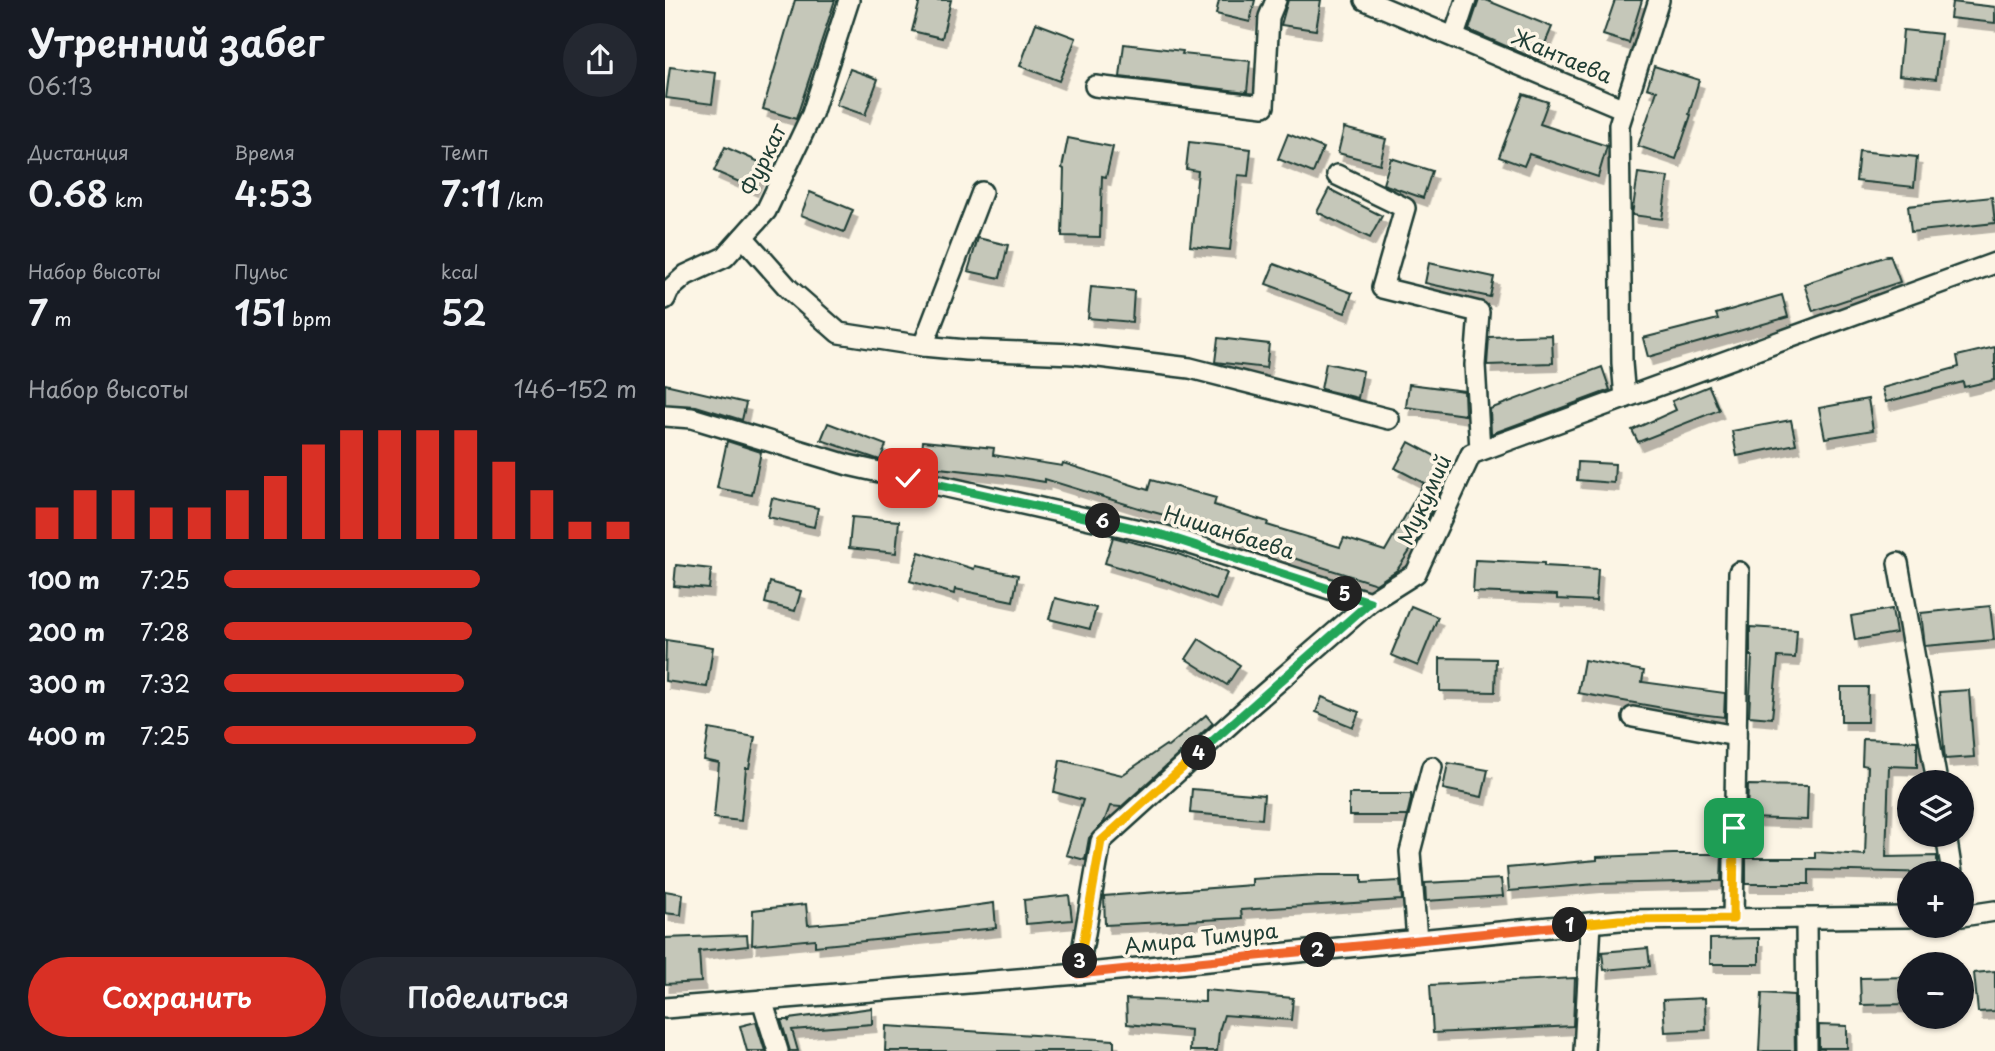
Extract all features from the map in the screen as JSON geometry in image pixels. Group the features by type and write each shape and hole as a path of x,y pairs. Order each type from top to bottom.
{"street":[{"name":"Фуркат","path":"665,299 669,290 686,275 725,257 767,211 812,114 849,0"},
{"path":"1095,86 1264,106 1269,17 1276,0"},
{"name":"Жантаева","path":"1365,0 1625,108"},
{"path":"1454,36 1466,0"},
{"path":"1625,398 1622,363 1619,125 1659,0"},
{"path":"1337,175 1405,208 1382,288 1479,312 1475,365 1480,450"},
{"path":"923,346 982,192"},
{"path":"743,237 789,289 839,333 923,346 1074,354 1190,368 1389,419"},
{"name":"Мукумий","path":"1078,974 1101,841 1370,602 1416,573 1471,453 1995,263"},
{"name":"Нишанбаева","path":"665,416 692,418 848,465 1166,536 1370,602"},
{"path":"1898,563 1935,770"},
{"path":"1733,919 1739,572"},
{"path":"1633,717 1736,736"},
{"path":"1417,940 1410,852 1432,767"},
{"path":"1974,914 1995,911"},
{"name":"Амира Тимура","path":"665,1008 1078,974 1619,920 1897,917"},
{"path":"1806,918 1807,1051"},
{"path":"1584,1051 1591,923"},
{"path":"762,1000 778,1051"}],"building":[{"path":"795,0 835,0 796,119 763,109"},
{"path":"920,0 951,0 942,38 912,31"},
{"path":"1219,0 1255,0 1250,22 1216,14"},
{"path":"1288,0 1321,0 1316,30 1281,25"},
{"path":"1479,0 1486,0 1552,27 1538,60 1469,30"},
{"path":"1615,0 1642,0 1629,43 1603,35"},
{"path":"1952,2 1995,7 1995,23 1950,18"},
{"path":"1036,23 1076,38 1059,81 1020,66"},
{"path":"1903,30 1941,34 1936,79 1899,75"},
{"path":"1124,44 1183,51 1182,54 1250,61 1247,92 1120,77"},
{"path":"1654,66 1699,80 1689,114 1691,115 1676,159 1638,146 1657,91 1647,88"},
{"path":"670,67 716,73 712,104 666,98"},
{"path":"850,69 878,79 865,115 836,105"},
{"path":"1523,94 1548,102 1540,124 1607,146 1598,177 1529,154 1524,166 1499,157"},
{"path":"1344,128 1386,139 1380,164 1338,153"},
{"path":"1288,134 1323,148 1313,173 1278,159"},
{"path":"1068,138 1113,147 1106,177 1102,176 1100,237 1062,236 1062,168"},
{"path":"1189,142 1251,149 1248,176 1238,175 1230,250 1190,246 1198,171 1186,169"},
{"path":"725,147 764,164 753,188 714,171"},
{"path":"1859,151 1917,157 1914,187 1856,181"},
{"path":"1391,158 1432,171 1423,198 1383,184"},
{"path":"1638,173 1668,177 1662,219 1632,215"},
{"path":"1329,189 1382,216 1370,238 1317,212"},
{"path":"810,192 853,210 844,232 801,215"},
{"path":"1992,197 1995,223 1911,232 1908,206"},
{"path":"978,238 1008,245 1000,278 968,271"},
{"path":"1890,255 1900,282 1813,311 1804,284"},
{"path":"1429,263 1494,277 1490,297 1425,283"},
{"path":"1274,264 1352,293 1345,313 1266,284"},
{"path":"1091,287 1134,291 1132,322 1088,318"},
{"path":"1782,295 1788,317 1648,357 1643,338 1718,319 1716,314"},
{"path":"1552,335 1553,363 1487,365 1489,337"},
{"path":"1218,338 1269,344 1266,368 1215,362"},
{"path":"1995,347 1995,380 1964,387 1963,382 1886,402 1882,388 1959,367 1957,356"},
{"path":"1326,363 1363,371 1358,398 1321,389"},
{"path":"1602,367 1610,390 1491,434 1490,409"},
{"path":"665,384 746,403 742,420 696,406 665,404"},
{"path":"1409,384 1464,391 1465,415 1406,407"},
{"path":"1709,386 1719,410 1638,442 1632,430 1676,410 1672,401"},
{"path":"1868,399 1873,430 1825,438 1819,408"},
{"path":"1791,420 1796,444 1737,456 1732,431"},
{"path":"828,423 886,445 880,460 821,440"},
{"path":"727,441 761,452 752,495 717,488"},
{"path":"923,441 994,448 993,455 1062,466 1063,463 1148,490 1151,480 1216,498 1214,505 1268,522 1267,525 1340,547 1344,538 1385,551 1424,483 1395,468 1409,442 1452,465 1420,536 1397,570 1376,584 1226,537 1227,532 1045,479 1045,482 921,466"},
{"path":"1578,462 1615,464 1614,483 1577,480"},
{"path":"772,498 818,508 814,527 768,517"},
{"path":"852,517 899,521 896,553 849,548"},
{"path":"1113,537 1178,554 1227,573 1216,600 1162,579 1105,563"},
{"path":"919,552 974,569 975,566 1018,575 1013,601 955,589 954,594 910,581"},
{"path":"1475,560 1598,569 1596,601 1557,599 1557,595 1473,592"},
{"path":"676,565 711,569 709,589 674,586"},
{"path":"770,582 801,591 795,611 765,603"},
{"path":"1055,598 1096,608 1090,629 1049,619"},
{"path":"1411,606 1438,617 1418,666 1391,655"},
{"path":"1990,606 1994,640 1925,646 1921,613"},
{"path":"1892,609 1896,633 1855,640 1851,616"},
{"path":"1750,627 1797,630 1795,658 1778,657 1772,718 1749,716 1752,656"},
{"path":"1199,639 1240,665 1227,685 1186,659"},
{"path":"666,640 713,647 707,687 665,681"},
{"path":"1440,658 1496,659 1495,692 1440,691"},
{"path":"1584,660 1644,671 1642,682 1725,693 1724,717 1578,693"},
{"path":"1841,687 1868,687 1867,722 1841,722"},
{"path":"1969,690 1974,757 1945,759 1939,692"},
{"path":"1322,697 1359,712 1353,727 1316,712"},
{"path":"1206,715 1213,723 1121,807 1110,806 1104,822 1089,838 1085,860 1066,855 1083,800 1054,792 1060,760 1122,775 1166,745 1168,747"},
{"path":"709,729 755,737 749,768 746,768 741,821 714,818 719,763 704,760"},
{"path":"1863,739 1917,741 1917,767 1889,766 1886,857 1937,856 1937,861 1897,861 1897,872 1809,870 1809,884 1746,884 1746,858 1815,858 1815,852 1865,855 1868,766 1862,765"},
{"path":"1448,763 1488,770 1482,797 1443,789"},
{"path":"1748,785 1808,786 1807,820 1747,818"},
{"path":"1192,789 1264,795 1262,819 1190,813"},
{"path":"1349,794 1411,794 1411,799 1407,816 1349,816"},
{"path":"1722,854 1721,881 1597,884 1509,891 1507,868 1597,860 1597,857"},
{"path":"1362,875 1362,883 1400,881 1402,900 1241,910 1242,918 1105,925 1104,896 1252,885 1252,879"},
{"path":"1501,879 1503,896 1426,901 1425,883"},
{"path":"665,891 683,894 681,915 665,913"},
{"path":"1069,895 1072,920 1026,924 1024,900"},
{"path":"994,903 996,928 815,946 815,939 752,945 753,910 806,904 808,925"},
{"path":"747,935 748,946 699,951 701,982 665,984 665,938"},
{"path":"1759,938 1759,964 1710,964 1710,939"},
{"path":"1648,948 1650,966 1604,970 1602,952"},
{"path":"1995,971 1995,1011 1978,1012 1974,973"},
{"path":"1897,977 1897,1004 1861,1005 1860,978"},
{"path":"1575,978 1573,1026 1433,1033 1430,985"},
{"path":"1205,990 1293,998 1291,1020 1224,1015 1217,1051 1190,1051 1191,1030 1127,1024 1126,999 1205,1002"},
{"path":"1762,993 1794,995 1795,1051 1759,1051"},
{"path":"1705,998 1706,1030 1665,1032 1663,1000"},
{"path":"872,1008 872,1024 792,1030 798,1051 790,1051 781,1020 789,1022 789,1019"},
{"path":"756,1022 765,1051 747,1051 740,1026"},
{"path":"1819,1025 1847,1026 1847,1048 1819,1048"},
{"path":"886,1026 1114,1040 1114,1051 885,1051"}],"route":[{"path":"908,478 1166,536 1370,602 1101,841 1078,974 1619,920 1733,919 1734,828"}]}
